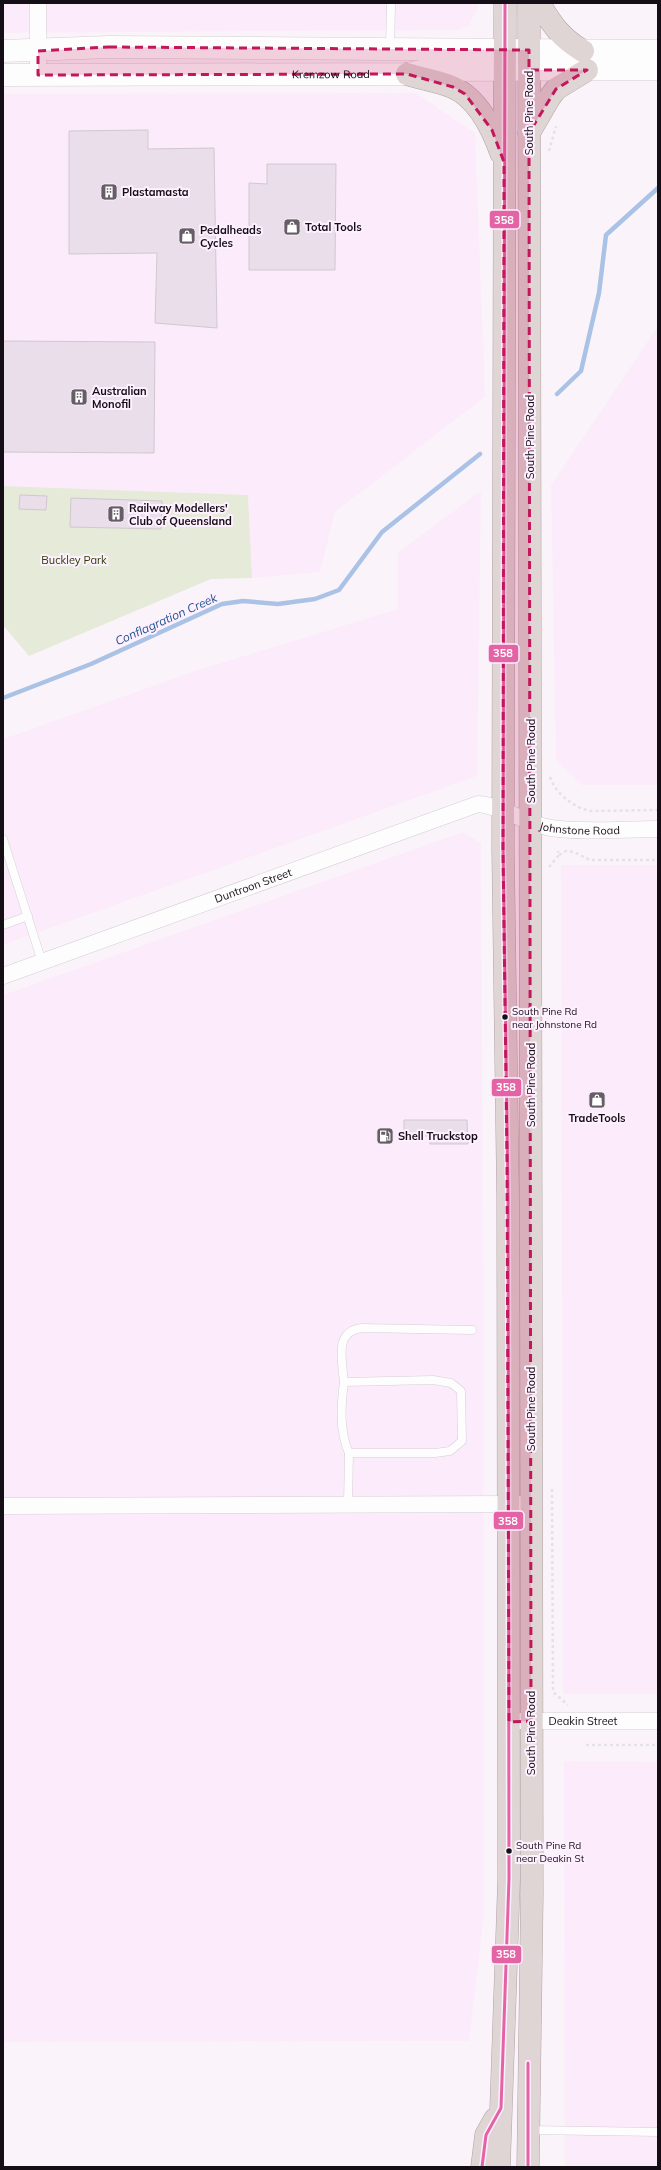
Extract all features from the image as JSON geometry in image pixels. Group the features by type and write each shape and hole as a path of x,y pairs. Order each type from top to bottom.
{"highway":[{"name":"South Pine Road","path":"499,2167 509,1879 508,1198 502,849 504,812 505,3"},
{"name":"South Pine Road","path":"528,2167 532,1893 529,3"},
{"path":"529,133 556,89 586,60 558,33 539,3"},
{"path":"407,74 453,87 465,94 492,130 504,162"},
{"path":"482,2167 486,2135 501,2108"}],"street":[{"path":"38,3 38,75"},
{"name":"Kremzow Road","path":"3,51 38,51 109,47 505,49 529,60"},
{"name":"Kremzow Road","path":"3,75 407,74 426,70 505,70 529,60 586,60 658,51"},
{"name":"Kremzow Road","path":"586,60 658,69"},
{"name":"Duntroon Street","path":"3,976 474,806 483,805 504,812"},
{"name":"Johnstone Road","path":"504,812 551,828 658,829"},
{"path":"3,1506 531,1504"},
{"name":"Deakin Street","path":"509,1722 658,1721"}],"lane":[{"path":"390,48 391,5"},
{"path":"3,839 42,962"},
{"path":"3,925 28,916"},
{"path":"348,1504 349,1452 345,1443 342,1425 344,1382 342,1343 345,1334 352,1329 472,1330"},
{"path":"344,1382 433,1380 451,1383 461,1392 462,1400 462,1442 450,1451 435,1453 349,1452"},
{"path":"528,2130 658,2132"}],"path":[{"path":"560,794 580,808 590,811 658,810"},
{"path":"559,855 566,851 574,852 590,860 658,860"},
{"path":"586,1745 658,1745"}],"highlighted area":[{"path":"109,47 505,49 529,50 529,70 587,70 556,89 529,133 531,1721 509,1722 507,1159 503,849 504,162 492,130 465,94 453,87 407,74 38,75 38,51"}],"shaded area":[{"path":"3,3 478,3 478,8 468,26 457,30 3,33"},
{"path":"416,93 475,133 485,397 335,512 320,572 252,578 247,495 3,486 3,94"},
{"path":"658,326 658,785 582,785 556,760 551,485"},
{"path":"481,491 477,776 3,945 3,739 195,671 398,609 398,552"},
{"path":"463,832 481,843 483,1266 483,1924 469,2041 3,2042 3,995"},
{"path":"561,865 658,865 658,1694 563,1694"},
{"path":"564,1761 658,1762 658,2167 565,2167"}],"green space":[{"name":"Buckley Park","path":"3,486 248,495 252,578 211,579 29,656 3,625"}],"building":[{"path":"148,130 148,149 214,148 217,328 155,323 157,253 69,254 69,131"},
{"name":"Total Tools","path":"267,164 336,164 335,270 249,270 249,183 267,184"},
{"name":"Australian Monofil","path":"3,341 155,342 154,453 3,452"},
{"path":"20,495 47,496 46,510 19,509"},
{"name":"Railway Modellers' Club of Queensland","path":"71,498 162,501 161,529 70,527"},
{"path":"404,1120 467,1120 468,1144 430,1144 430,1136 404,1136"}],"waterway":[{"name":"Conflagration Creek","path":"557,394 581,371 599,293 606,235 658,188"},
{"name":"Conflagration Creek","path":"3,698 91,664 222,604 243,601 278,604 315,599 339,590 382,532 480,454"}],"transit line":[{"name":"358","path":"482,2167 486,2135 501,2108 509,1879 508,1198 503,849 505,3"},
{"name":"358","path":"528,2063 528,2167"}],"place":[{"name":"Plastamasta","path":"109,192"},
{"name":"Total Tools","path":"292,227"},
{"name":"Pedalheads Cycles","path":"187,236"},
{"name":"Australian Monofil","path":"79,397"},
{"name":"Railway Modellers' Club of Queensland","path":"116,514"},
{"name":"South Pine Rd near Johnstone Rd","path":"505,1017"},
{"name":"TradeTools","path":"597,1100"},
{"name":"Shell Truckstop","path":"385,1136"},
{"name":"South Pine Rd near Deakin St","path":"509,1851"}]}
